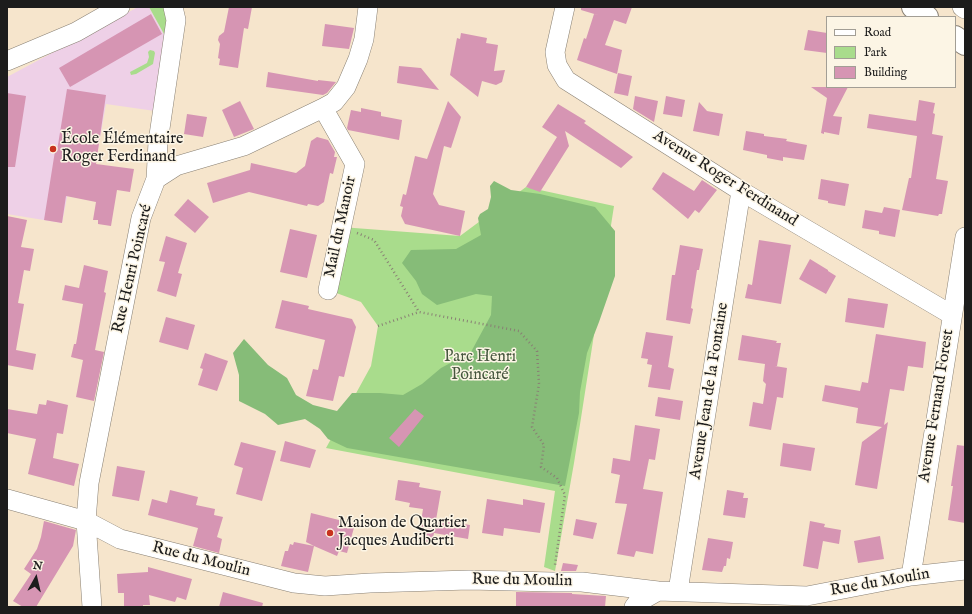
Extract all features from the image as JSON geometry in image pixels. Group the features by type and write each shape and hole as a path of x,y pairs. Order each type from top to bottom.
{"street":[{"path":"7,61 76,32 120,7"},
{"name":"Rue Henri Poincaré","path":"92,607 86,521 89,483 141,218 156,179 158,142 176,20 173,7"},
{"path":"156,179 176,166 244,146 334,102 346,88 358,59 364,40 368,7"},
{"name":"Avenue Roger Ferdinand","path":"565,7 554,52 557,66 566,80 742,191 952,315"},
{"path":"913,7 926,16"},
{"path":"956,38 965,44"},
{"name":"Mail du Manoir","path":"323,108 355,164 328,290"},
{"name":"Avenue Jean de la Fontaine","path":"678,591 742,191"},
{"name":"Avenue Fernand Forest","path":"911,576 965,237"},
{"name":"Rue du Moulin","path":"7,499 86,521 120,539 294,583 325,586 469,580 582,582 658,591 807,596 911,576 965,570"},
{"path":"634,607 637,603 658,591"}],"path":[{"path":"341,227 374,240 419,312"},
{"path":"378,326 419,312 519,331 537,351 539,384 532,427 544,445 541,467 557,478 565,495 553,582"}],"shaded area":[{"name":"École Élémentaire Roger Ferdinand","path":"138,7 149,7 164,34 165,39 155,111 106,104 91,189 69,187 62,223 7,214 7,77"}],"green space":[{"path":"149,7 167,7 168,9 165,39 164,34"},
{"path":"150,50 154,51 155,53 153,64 136,74 131,75 130,72 147,63 149,57 148,52"},
{"name":"Parc Henri Poincaré","path":"494,181 511,190 540,194 595,207 615,231 615,276 587,353 580,392 579,413 565,486 347,448 328,439 320,429 305,419 278,425 265,414 239,401 239,375 233,353 244,339 268,365 287,378 296,395 313,405 337,411 352,393 403,395 422,384 441,368 471,352 491,315 492,296 476,294 437,305 422,294 416,281 402,263 411,250 456,249 481,235 478,218 480,214 488,209 491,197 490,186"},
{"name":"Parc Henri Poincaré","path":"526,187 614,206 574,463 555,571 544,567 555,491 326,448 371,366 378,326 361,302 328,290 341,227 460,236"}],"building":[{"path":"229,7 252,7 248,29 244,28 238,68 219,65 220,59 218,58 220,44 218,40 219,36 224,32"},
{"path":"581,7 632,7 626,24 614,20 605,45 622,50 617,74 577,60 594,14 601,16 581,10"},
{"path":"151,14 162,34 70,87 59,68"},
{"path":"325,24 354,28 349,49 322,46"},
{"path":"808,30 826,33 826,53 804,50"},
{"path":"461,33 487,38 486,43 498,45 494,71 505,70 502,82 496,85 482,81 478,97 450,75 457,38 460,39"},
{"path":"399,66 421,68 439,90 397,83"},
{"path":"268,72 318,81 336,82 327,93 323,95 266,87"},
{"path":"618,73 632,76 628,96 614,93"},
{"path":"811,87 847,88 833,116 842,117 839,135 824,132 824,134 821,133 827,98"},
{"path":"67,89 106,95 96,164 134,169 130,192 117,190 111,226 98,224 98,220 93,220 96,202 66,196 62,223 44,220"},
{"path":"7,93 26,96 15,167 7,167"},
{"path":"635,96 658,101 654,122 633,109"},
{"path":"666,96 685,100 682,117 663,114"},
{"path":"919,100 935,103 932,134 943,136 936,179 948,181 942,214 939,214 938,216 902,210 909,178 911,178 917,136 867,128 869,114 916,121"},
{"path":"240,101 254,129 234,137 222,110"},
{"path":"448,101 461,117 451,148 444,146 433,194 439,205 465,211 460,236 405,224 401,216 403,207 400,206 403,194 406,195 415,156 427,159"},
{"path":"699,102 707,111 723,114 719,136 693,131"},
{"path":"558,104 586,121 584,123 633,157 621,168 565,131 569,146 540,192 526,187 557,137 542,127"},
{"path":"361,108 381,112 381,116 402,120 399,140 348,130 347,128 351,110 361,112"},
{"path":"187,114 207,117 203,137 184,134"},
{"path":"746,131 764,134 764,136 787,139 786,141 807,145 804,160 783,157 783,161 767,158 767,155 743,150"},
{"path":"317,137 328,140 335,152 334,157 337,157 333,174 330,173 324,202 318,206 308,204 307,206 249,192 213,203 207,183 250,170 251,163 296,173 305,166 311,141"},
{"path":"663,172 694,191 702,180 717,190 699,213 695,210 688,219 652,189"},
{"path":"821,179 849,184 845,206 828,203 828,201 818,199"},
{"path":"188,199 209,217 195,233 174,215"},
{"path":"884,207 900,210 895,237 879,234 879,231 862,228 865,210 882,213"},
{"path":"7,216 27,220 21,247 34,249 30,271 24,270 18,303 24,304 16,350 36,354 33,370 7,365"},
{"path":"290,229 317,235 307,278 280,272"},
{"path":"166,236 187,243 178,273 182,274 176,297 157,291 165,262 159,261"},
{"path":"759,240 791,245 781,304 745,298 748,284 752,285"},
{"path":"680,245 703,249 699,270 697,270 690,324 666,320 672,275 675,275"},
{"path":"810,259 836,276 826,294 799,279"},
{"path":"84,265 108,271 104,292 106,293 95,350 104,352 94,401 76,397 83,360 71,357 74,344 76,344 83,304 62,300 65,285 79,288"},
{"path":"848,298 888,304 884,328 845,322"},
{"path":"282,300 309,306 308,309 352,319 356,327 344,377 339,376 333,401 306,396 313,369 318,370 325,340 275,328"},
{"path":"166,317 195,325 188,350 159,342"},
{"path":"646,332 673,336 668,367 674,369 670,390 648,387 652,365 647,364 648,359 641,358"},
{"path":"876,334 926,342 923,368 908,366 904,391 890,389 884,425 888,422 877,489 855,485 862,442 882,427 856,423 858,408 822,401 825,385 860,391 862,382 868,383"},
{"path":"742,335 781,343 777,366 775,366 787,368 783,398 777,397 771,430 749,426 753,402 763,404 766,384 763,381 765,364 738,360"},
{"path":"205,353 228,361 217,391 198,385 203,369 200,368"},
{"path":"658,397 683,401 680,420 655,416"},
{"path":"47,400 68,405 63,434 57,433 53,458 79,464 74,486 28,474 36,439 7,433 7,409 37,414 39,404 46,405"},
{"path":"415,409 424,416 399,447 389,438"},
{"path":"635,425 660,429 655,460 649,459 643,489 663,492 653,554 636,551 634,557 617,554 627,504 615,503 620,475 611,473 613,458 630,461"},
{"path":"285,441 316,450 310,468 280,461"},
{"path":"241,442 276,451 262,501 236,494 243,468 234,465"},
{"path":"783,443 815,448 811,471 780,466"},
{"path":"957,445 965,446 965,523 948,520"},
{"path":"117,466 145,471 139,501 112,496"},
{"path":"398,480 420,483 419,487 441,491 436,520 470,525 468,539 434,533 432,543 418,541 423,509 409,507 410,503 395,500"},
{"path":"170,490 198,497 196,505 215,509 214,515 223,517 217,537 222,539 219,553 193,546 198,528 148,515 152,499 167,503"},
{"path":"727,490 744,493 743,498 748,498 745,518 723,515"},
{"path":"487,499 523,505 523,499 545,503 540,533 504,528 503,536 482,533"},
{"name":"Maison de Quartier Jacques Audiberti","path":"311,513 355,524 347,553 339,551 337,556 306,542"},
{"path":"576,519 597,523 593,539 573,535"},
{"path":"44,521 76,530 73,546 36,607 23,607 13,601 31,574 24,569 37,549"},
{"path":"810,521 825,524 824,527 841,530 839,544 823,541 818,569 803,566"},
{"path":"880,536 884,559 858,563 854,541"},
{"path":"708,538 733,542 730,559 727,558 726,566 724,566 722,572 702,570"},
{"path":"294,542 314,546 308,572 281,566 285,551 288,551 290,544 293,545"},
{"path":"563,563 578,565 576,571 561,571"},
{"path":"148,567 192,579 186,600 177,597 175,602 149,595 150,605 143,605 143,607 124,607 124,593 118,593 117,574 148,572"},
{"path":"223,592 263,603 262,607 219,607"},
{"path":"516,592 572,593 606,596 605,607 516,607"}],"place":[{"name":"École Élémentaire Roger Ferdinand","path":"53,149"},
{"name":"Maison de Quartier Jacques Audiberti","path":"330,533"}]}
